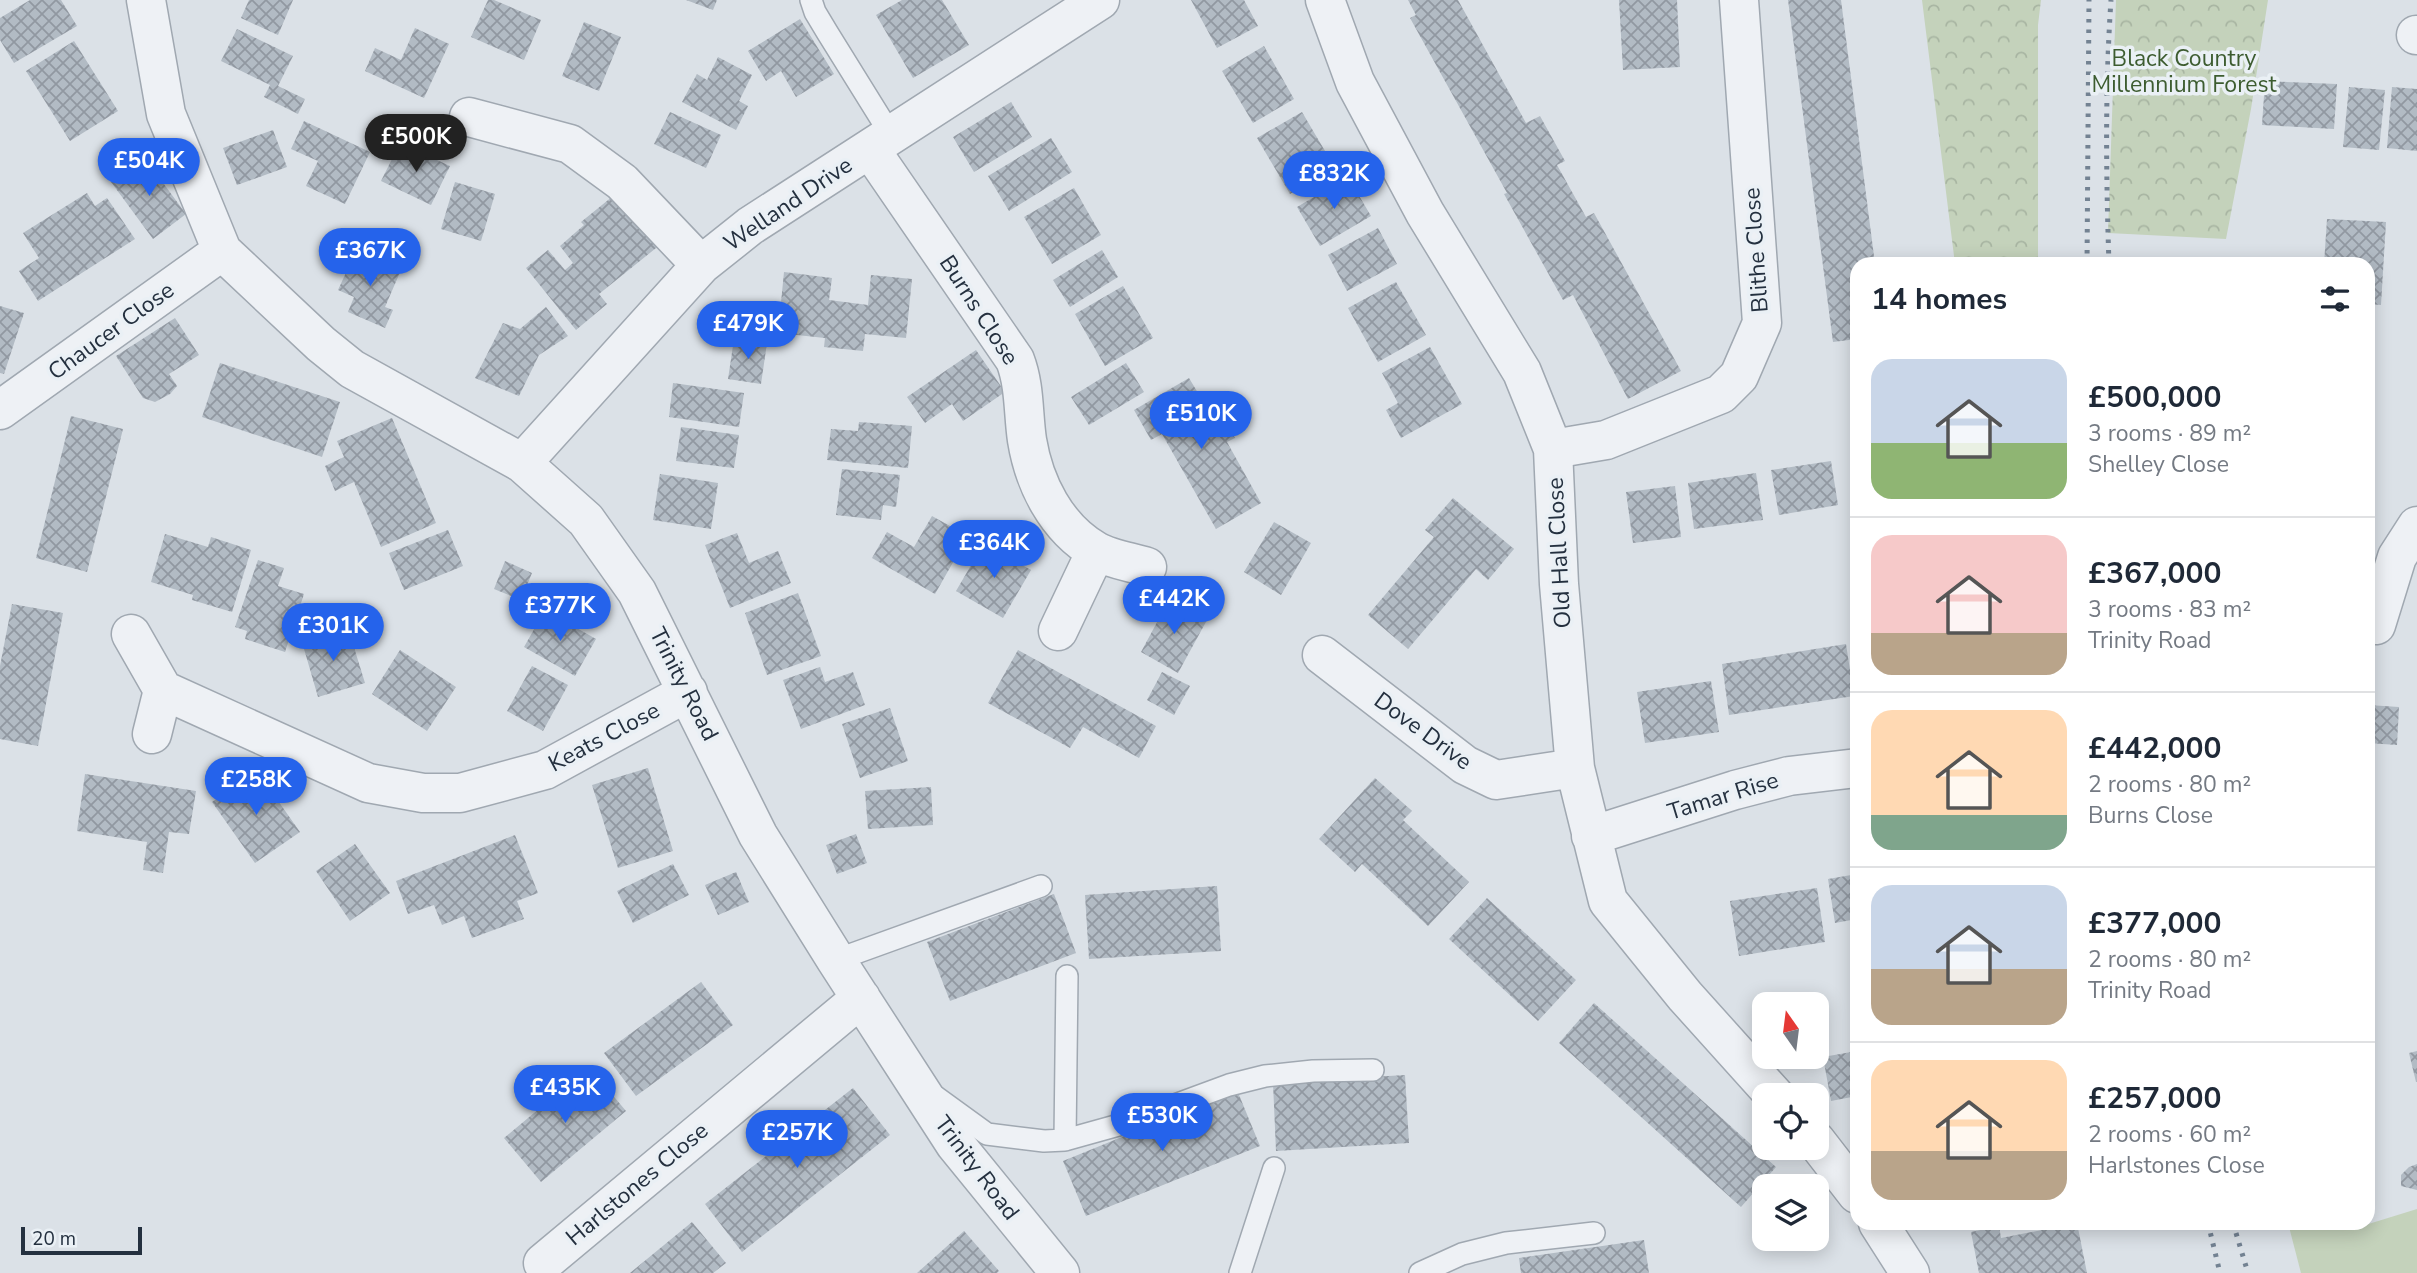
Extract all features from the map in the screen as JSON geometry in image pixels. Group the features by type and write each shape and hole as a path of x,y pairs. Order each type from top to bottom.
{"street":[{"name":"Trinity Road","path":"146,0 166,114 222,251 321,344 352,369 522,463 586,520 637,592 758,835 836,960 955,1144 1060,1273"},
{"name":"Welland Drive","path":"522,463 701,265 750,226 1100,0"},
{"name":"Old Hall Close","path":"1325,0 1355,82 1425,213 1522,372 1553,449 1559,584 1575,768 1608,901 1685,996 1763,1083"},
{"name":"Blithe Close","path":"1553,449 1606,440 1721,394 1738,376 1762,323 1739,0"},
{"path":"469,117 570,144 622,182 701,265"},
{"name":"Burns Close","path":"881,142 1015,360 1022,377 1027,441 1041,489 1060,521 1096,551 1147,567"},
{"name":"Chaucer Close","path":"0,410 222,251"},
{"path":"2376,625 2397,556 2417,526"},
{"path":"1058,631 1096,551"},
{"path":"131,634 163,690 152,734"},
{"name":"Dove Drive","path":"1322,655 1465,765 1496,780 1575,768"},
{"name":"Keats Close","path":"163,690 368,783 423,793 460,793 545,770 688,692"},
{"name":"Tamar Rise","path":"1591,836 1735,790 1789,776 1850,769"},
{"name":"Harlstones Close","path":"543,1263 861,998"},
{"path":"1829,1158 1850,1185"},
{"path":"1882,1230 1910,1273"}],"lane":[{"path":"811,0 881,142"},
{"path":"836,960 1041,886"},
{"path":"1065,1140 1067,976"},
{"path":"915,1082 987,1134 1065,1140 1126,1123 1228,1085 1265,1076 1313,1071 1373,1070"},
{"path":"1240,1273 1274,1168"},
{"path":"1420,1273 1462,1254 1506,1243 1594,1233"}],"green space":[{"name":"Black Country Millennium Forest","path":"1922,0 2041,0 2038,25 2038,257 1954,257"},
{"name":"Black Country Millennium Forest","path":"2116,0 2268,0 2251,109 2226,239 2108,233"},
{"path":"2417,1209 2417,1273 2301,1273 2290,1230 2375,1230 2375,1222"}],"building":[{"path":"30,0 61,0 77,26 14,63 0,40 0,18"},
{"path":"249,0 293,0 278,35 241,18"},
{"path":"488,0 494,0 541,20 524,60 471,37"},
{"path":"686,0 717,0 713,10"},
{"path":"902,0 942,0 969,45 913,78 876,15"},
{"path":"1191,0 1244,0 1258,26 1217,48"},
{"path":"1408,0 1458,0 1526,123 1540,116 1565,161 1557,165 1586,217 1594,213 1681,371 1628,399 1573,295 1563,300 1504,194 1507,193 1410,18 1416,15"},
{"path":"1619,0 1677,0 1680,67 1623,70"},
{"path":"1788,0 1841,0 1874,257 1850,257 1850,340 1833,342"},
{"path":"800,19 834,74 796,97 781,71 766,81 748,51"},
{"path":"584,22 621,37 599,91 562,76"},
{"path":"415,28 449,44 424,98 365,71 375,48 401,60"},
{"path":"237,29 293,56 278,86 305,99 298,114 264,97 270,85 221,61"},
{"path":"74,41 118,111 70,141 26,71"},
{"path":"1264,46 1294,99 1253,123 1222,71"},
{"path":"718,57 752,75 739,101 748,106 736,130 682,102 697,74 707,80"},
{"path":"2265,81 2337,84 2334,129 2262,125"},
{"path":"2349,87 2385,90 2379,150 2343,147"},
{"path":"2392,87 2417,89 2417,151 2387,148"},
{"path":"1011,102 1032,137 974,172 953,137"},
{"path":"670,112 721,135 706,168 654,144"},
{"path":"1302,112 1335,168 1290,194 1257,138"},
{"path":"304,121 370,152 345,204 306,186 318,161 291,149"},
{"path":"273,130 287,167 237,185 223,148"},
{"path":"1051,138 1072,172 1009,211 988,176"},
{"path":"400,143 450,166 431,205 381,181"},
{"path":"144,157 186,214 153,239 111,182"},
{"path":"1348,177 1371,216 1320,246 1297,207"},
{"path":"455,182 495,194 481,241 441,229"},
{"path":"1074,188 1101,235 1052,264 1024,217"},
{"path":"618,192 661,244 599,294 607,304 576,330 526,268 548,250 565,270 573,263 560,246 584,225 581,222"},
{"path":"87,193 95,206 107,198 135,239 38,301 19,271 39,258 23,233"},
{"path":"2327,219 2386,222 2381,305 2375,305 2375,257 2324,257"},
{"path":"1378,228 1397,264 1347,291 1328,255"},
{"path":"1102,250 1118,277 1070,307 1053,280"},
{"path":"356,251 401,270 385,307 393,310 385,328 348,312 354,297 338,290"},
{"path":"784,272 832,278 829,300 868,305 871,275 912,279 906,338 865,334 863,351 824,347 825,338 778,333"},
{"path":"1396,282 1426,335 1378,362 1348,308"},
{"path":"1123,286 1153,338 1105,366 1075,314"},
{"path":"0,306 24,313 4,374 0,373"},
{"path":"546,307 568,336 539,355 519,396 475,378 503,323 520,329"},
{"path":"175,318 199,355 169,374 177,386 170,394 155,402 143,398 116,356"},
{"path":"734,339 767,343 761,384 728,379"},
{"path":"1430,347 1462,404 1401,438 1386,410 1398,403 1382,373"},
{"path":"976,350 1005,392 963,421 952,404 925,423 907,397"},
{"path":"220,363 340,402 322,457 202,417"},
{"path":"1126,363 1144,392 1089,425 1071,397"},
{"path":"1189,378 1207,408 1215,404 1235,438 1227,442 1261,503 1216,529 1162,434 1151,440 1134,410"},
{"path":"673,383 744,393 739,427 669,417"},
{"path":"71,416 123,429 87,572 36,558"},
{"path":"392,418 436,523 381,547 354,482 335,491 325,466 344,457 337,441"},
{"path":"859,422 912,426 908,468 827,460 831,429 858,431"},
{"path":"681,427 739,435 734,468 676,461"},
{"path":"1831,461 1838,505 1779,515 1771,470"},
{"path":"842,469 900,475 896,507 883,505 881,520 836,515"},
{"path":"1756,473 1763,520 1694,529 1688,483"},
{"path":"660,474 718,483 711,529 653,520"},
{"path":"1675,486 1681,537 1633,543 1626,492"},
{"path":"1453,498 1514,549 1488,580 1476,569 1408,649 1368,615 1434,537 1425,530"},
{"path":"932,516 968,536 935,594 872,558 887,532 914,547"},
{"path":"1274,522 1311,543 1281,595 1244,572"},
{"path":"448,530 463,566 404,590 389,553"},
{"path":"737,533 749,563 778,551 791,583 730,608 705,545"},
{"path":"165,534 208,547 211,537 251,550 232,612 192,600 193,595 151,582"},
{"path":"984,543 1031,570 1003,618 956,591"},
{"path":"258,560 284,568 278,586 304,594 285,652 245,639 247,631 235,627"},
{"path":"505,561 532,573 521,600 494,589"},
{"path":"798,593 821,656 767,675 745,613"},
{"path":"1169,600 1207,620 1178,673 1141,652"},
{"path":"12,604 63,613 38,746 0,739 0,666"},
{"path":"545,610 596,639 575,676 524,647"},
{"path":"348,628 365,683 318,697 302,642"},
{"path":"1846,644 1850,697 1729,715 1722,664"},
{"path":"400,650 456,687 427,731 372,694"},
{"path":"1018,650 1156,726 1139,758 1083,727 1070,748 988,703"},
{"path":"532,666 568,685 543,731 507,711"},
{"path":"820,667 825,682 853,672 865,705 801,729 783,680"},
{"path":"1162,672 1190,686 1174,715 1147,700"},
{"path":"1711,681 1719,732 1645,743 1637,692"},
{"path":"2375,705 2399,707 2397,745 2375,743"},
{"path":"890,708 908,761 860,778 842,724"},
{"path":"648,768 673,851 618,868 592,785"},
{"path":"257,771 300,832 255,863 212,802"},
{"path":"85,774 196,791 189,834 169,832 163,873 143,870 147,842 77,831"},
{"path":"1375,778 1412,811 1403,820 1469,882 1428,926 1362,864 1355,872 1319,839"},
{"path":"931,787 933,825 868,829 865,791"},
{"path":"856,834 867,863 837,874 826,845"},
{"path":"515,835 538,893 517,901 524,919 472,938 464,916 442,925 434,905 408,914 396,881"},
{"path":"355,844 390,893 350,921 316,871"},
{"path":"673,864 689,895 633,923 617,891"},
{"path":"736,872 749,902 718,915 705,885"},
{"path":"1850,875 1850,920 1835,923 1828,879"},
{"path":"1217,886 1221,951 1089,959 1085,895"},
{"path":"1817,888 1825,942 1739,956 1730,901"},
{"path":"1054,894 1076,953 950,1001 927,942"},
{"path":"1487,898 1576,980 1538,1021 1449,939"},
{"path":"701,982 733,1025 636,1096 604,1053"},
{"path":"1594,1003 1752,1145 1752,1160 1768,1160 1776,1167 1770,1174 1752,1174 1752,1194 1741,1207 1559,1043"},
{"path":"2417,1051 2417,1082 2416,1082 2409,1053"},
{"path":"1850,1052 1850,1097 1831,1101 1825,1069 1829,1069 1829,1056"},
{"path":"589,1067 626,1111 541,1182 504,1138"},
{"path":"1405,1075 1409,1143 1276,1151 1273,1083"},
{"path":"853,1088 890,1135 742,1252 705,1204"},
{"path":"1237,1090 1260,1146 1086,1216 1063,1161"},
{"path":"2417,1164 2417,1190 2401,1186 2401,1175"},
{"path":"692,1222 726,1263 713,1273 630,1273"},
{"path":"2000,1230 2001,1238 2042,1230 2078,1230 2087,1273 1979,1273 1971,1232"},
{"path":"964,1231 999,1271 997,1273 917,1273"},
{"path":"1644,1240 1649,1273 1521,1273 1519,1258"}],"railway":[{"path":"2087,257 2089,0"},
{"path":"2109,257 2107,132 2111,0"},
{"path":"2210,1230 2220,1273"},
{"path":"2235,1230 2248,1273"}]}
